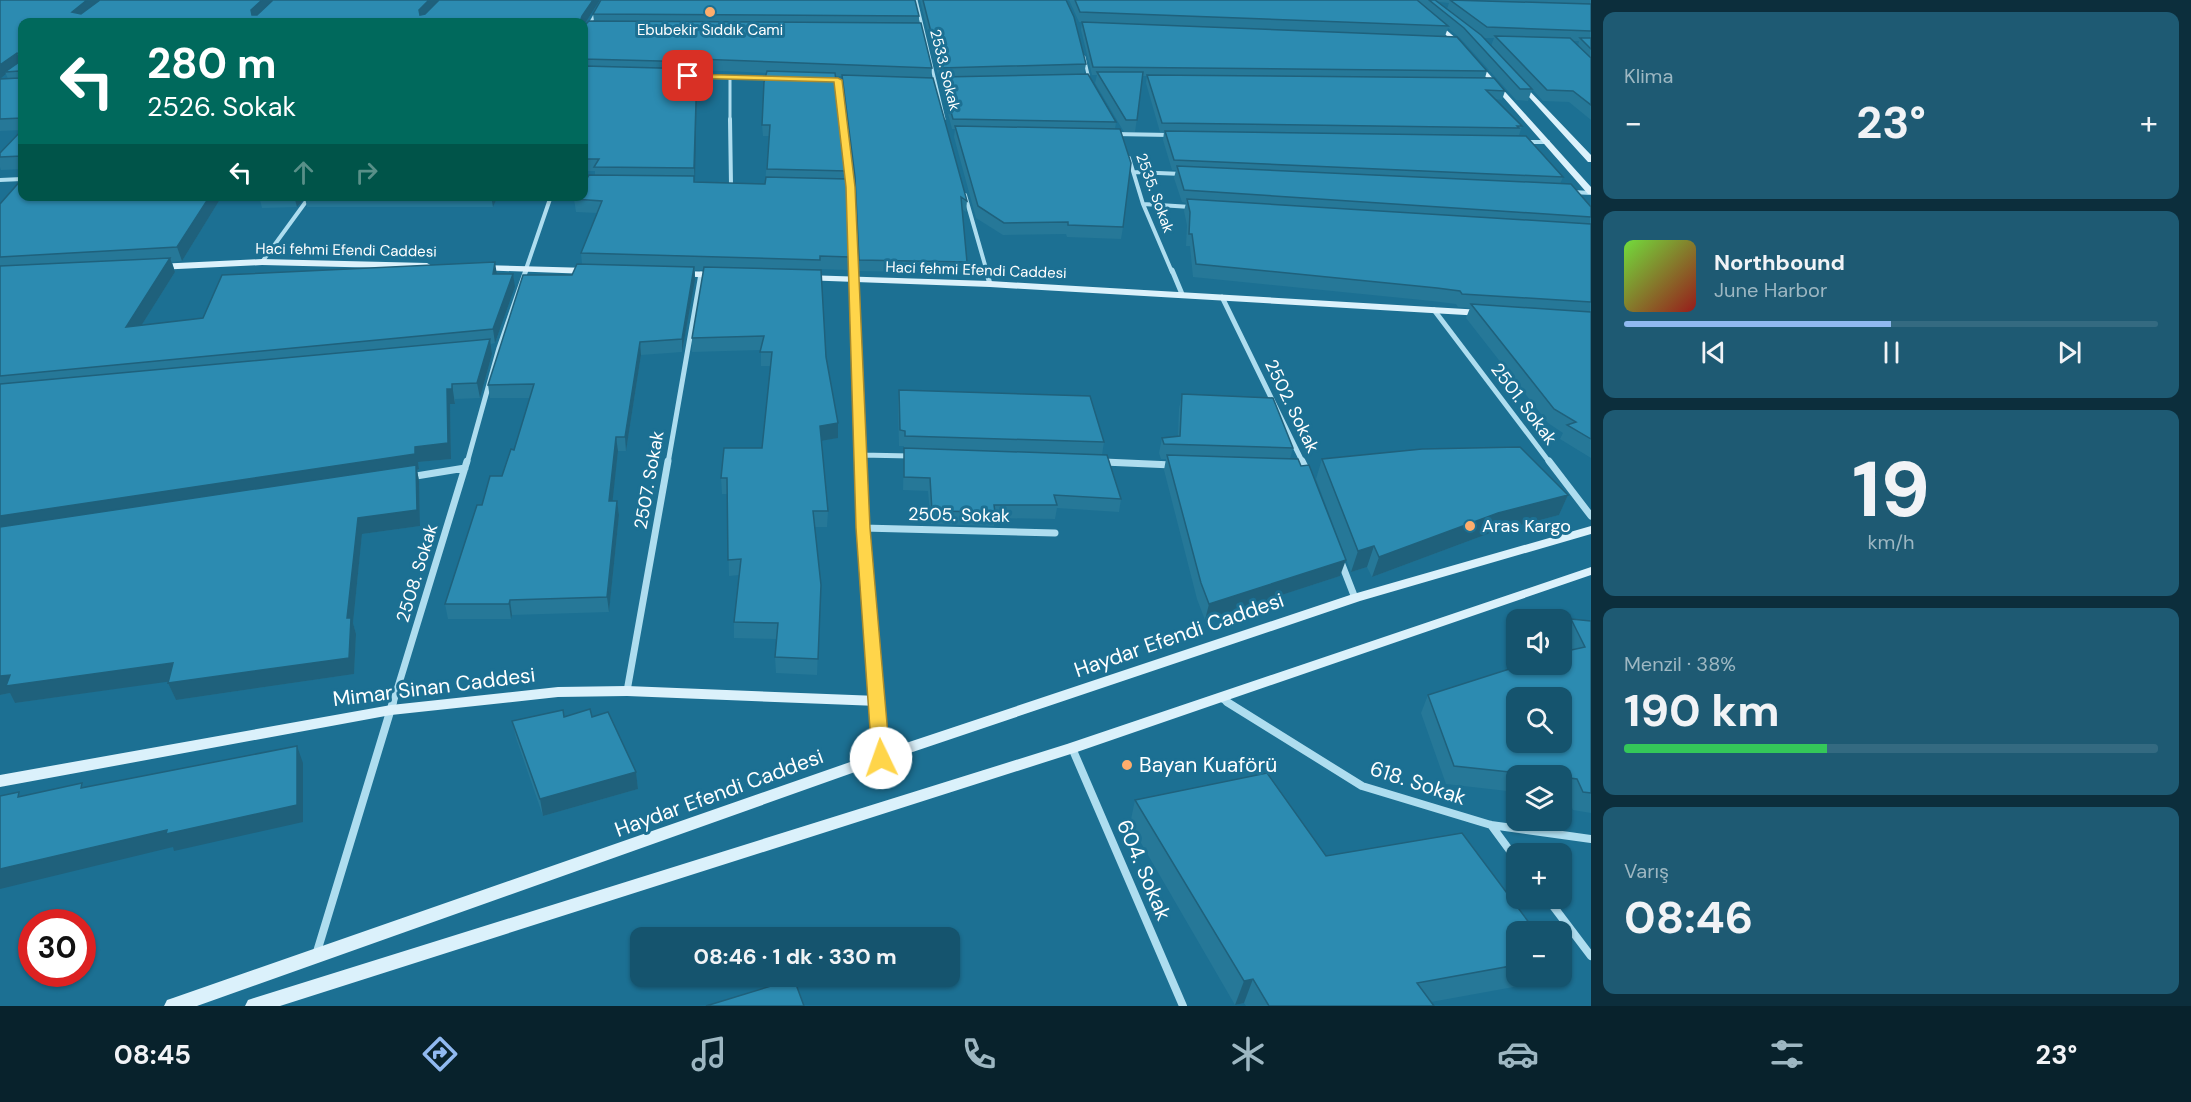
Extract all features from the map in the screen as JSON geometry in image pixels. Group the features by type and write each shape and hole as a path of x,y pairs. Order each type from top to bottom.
{"main road":[{"path":"1424,14 1457,41 1591,193"},
{"path":"1457,41 1473,42"},
{"path":"1513,76 1591,160"},
{"name":"Haci fehmi Efendi Caddesi","path":"150,267 262,262 441,267"},
{"path":"465,267 595,271"},
{"path":"666,273 725,275"},
{"name":"Haci fehmi Efendi Caddesi","path":"796,278 990,284 1490,314"},
{"name":"Haydar Efendi Caddesi","path":"173,1006 881,758 1355,598 1591,530"},
{"path":"254,1006 1072,748 1591,571"},
{"name":"Mimar Sinan Caddesi","path":"0,781 391,710 558,692 627,691 878,701"}],"street":[{"path":"588,25 603,0"},
{"name":"2533. Sokak","path":"916,0 945,123"},
{"path":"588,28 598,28"},
{"path":"1445,40 1457,41"},
{"path":"1081,47 1089,80 1095,88"},
{"path":"685,76 784,79"},
{"path":"730,77 731,185"},
{"path":"827,80 849,80"},
{"path":"838,80 851,187 863,528 881,758"},
{"path":"1078,80 1089,80"},
{"path":"925,82 948,82"},
{"path":"1482,82 1494,82"},
{"name":"2535. Sokak","path":"1116,125 1124,143"},
{"path":"1110,134 1180,135"},
{"path":"1513,142 1548,142"},
{"name":"2535. Sokak","path":"1128,153 1143,204 1182,294"},
{"path":"1134,172 1193,175"},
{"path":"0,180 18,179"},
{"path":"720,185 743,185"},
{"path":"839,186 851,187"},
{"path":"963,187 990,284"},
{"path":"1568,192 1591,193"},
{"path":"262,262 306,201"},
{"name":"2508. Sokak","path":"315,958 465,468 499,348 548,201"},
{"path":"1143,204 1202,208"},
{"name":"2507. Sokak","path":"627,691 701,274"},
{"name":"2502. Sokak","path":"1222,297 1311,479"},
{"name":"2501. Sokak","path":"1434,310 1591,516"},
{"path":"487,349 499,348"},
{"path":"861,455 919,457"},
{"path":"1095,462 1178,465"},
{"path":"407,477 465,468"},
{"path":"1295,468 1307,469"},
{"name":"2505. Sokak","path":"863,528 1056,533"},
{"path":"1339,555 1355,598"},
{"name":"618. Sokak","path":"1221,698 1362,786 1491,825 1591,839"},
{"name":"604. Sokak","path":"1072,748 1183,1006"},
{"path":"1491,825 1506,845"},
{"path":"1555,909 1591,957"}],"building":[{"path":"0,0 87,0 72,12 81,14 100,0 262,0 251,10 252,15 257,15 273,0 429,0 419,10 420,15 425,14 439,0 593,0 581,18 18,18 18,53 0,65"},
{"path":"601,0 915,0 919,16 593,14"},
{"path":"923,0 1066,0 1074,17 1086,64 940,68"},
{"path":"1075,0 1417,0 1448,26 1080,12"},
{"path":"1429,0 1435,0 1481,35 1532,89 1520,89 1464,28"},
{"path":"1450,0 1591,4 1591,31 1487,27"},
{"path":"588,22 921,23 932,68 697,59 697,62 588,59"},
{"path":"1082,22 1457,37 1487,71 1093,67"},
{"path":"1495,36 1570,38 1591,58 1591,105 1573,91 1547,90"},
{"path":"1580,38 1591,38 1591,49"},
{"path":"18,63 18,71 5,72"},
{"path":"588,66 697,69 694,168 594,167 599,159 588,159"},
{"path":"767,71 835,73 847,171 767,169 770,125 762,125 764,82"},
{"path":"1097,72 1143,72 1137,120 1126,120"},
{"path":"1088,74 1116,122 953,119 941,77"},
{"path":"842,75 933,78 967,201 961,197 967,262 859,260 855,177"},
{"path":"1147,75 1494,78 1505,91 1486,90 1522,126 1517,126 1519,128 1162,123"},
{"path":"18,78 18,118 0,119 0,79"},
{"path":"955,126 1120,129 1131,163 1123,227 1068,225 1068,222 1004,223 978,206"},
{"path":"1165,131 1526,136 1563,177 1174,160"},
{"path":"18,134 18,156 0,157 0,153"},
{"path":"1177,166 1571,184 1591,207 1591,217 1184,190"},
{"path":"694,176 694,182 765,184 766,177 847,179 850,257 820,256 820,260 581,253 602,201 588,200 588,177"},
{"path":"18,184 18,201 207,201 177,247 0,257 0,204"},
{"path":"1187,199 1591,224 1591,302 1462,294 1460,291 1437,288 1196,264 1192,234 1189,234 1190,212"},
{"path":"170,258 126,327 203,318 222,275 495,262 493,274 513,274 493,329 0,376 0,266"},
{"path":"577,264 694,267 682,339 640,342 625,437 616,437 609,501 617,501 607,597 510,600 509,604 445,604 477,505 482,505 490,476 502,476 511,449 514,450 534,384 488,385 523,275 572,275"},
{"path":"704,267 821,270 826,357 838,423 820,426 828,511 813,511 821,585 818,659 775,657 778,623 734,622 741,559 728,560 727,478 721,478 724,448 762,448 772,352 760,352 764,336 692,338"},
{"path":"1471,304 1591,312 1591,439 1567,425 1576,422 1554,409"},
{"path":"490,339 477,383 452,384 452,389 447,389 448,443 415,447 415,454 0,516 0,384"},
{"path":"899,390 1090,396 1104,442 905,436 905,431 900,430"},
{"path":"1182,394 1273,398 1293,448 1164,444 1162,438 1180,436"},
{"path":"1520,447 1568,495 1498,513 1379,557 1374,546 1358,551 1322,459 1422,449"},
{"path":"904,448 1107,455 1121,499 1054,495 1057,505 994,505 995,512 932,511 930,478 904,477"},
{"path":"1167,455 1298,459 1301,466 1309,465 1346,560 1209,604 1201,583"},
{"path":"416,465 417,510 358,518 347,618 351,618 349,658 168,683 173,663 6,686 10,675 0,676 0,527"},
{"path":"1572,619 1591,621 1591,793 1583,792 1577,779 1572,778 1572,765 1506,765 1506,772 1454,766 1428,695 1506,670 1506,675 1572,675 1572,650 1585,647"},
{"path":"590,709 592,717 608,712 636,772 540,799 512,721 563,710 564,717"},
{"path":"297,746 297,805 166,834 167,830 0,869 0,796 19,792 18,797 82,783 81,788"},
{"path":"1267,773 1326,856 1462,833 1506,892 1506,909 1519,909 1528,921 1506,921 1506,967 1417,983 1434,1006 1269,1006 1253,979 1244,981 1135,800"},
{"path":"768,987 797,987 804,1006 706,1006"}],"place":[{"name":"Ebubekir Sıddık Cami","path":"710,12"},
{"name":"Aras Kargo","path":"1470,526"},
{"name":"Bayan Kuaförü","path":"1127,765"}],"route":[{"path":"688,76 838,80 851,187 863,528 881,758"}]}
